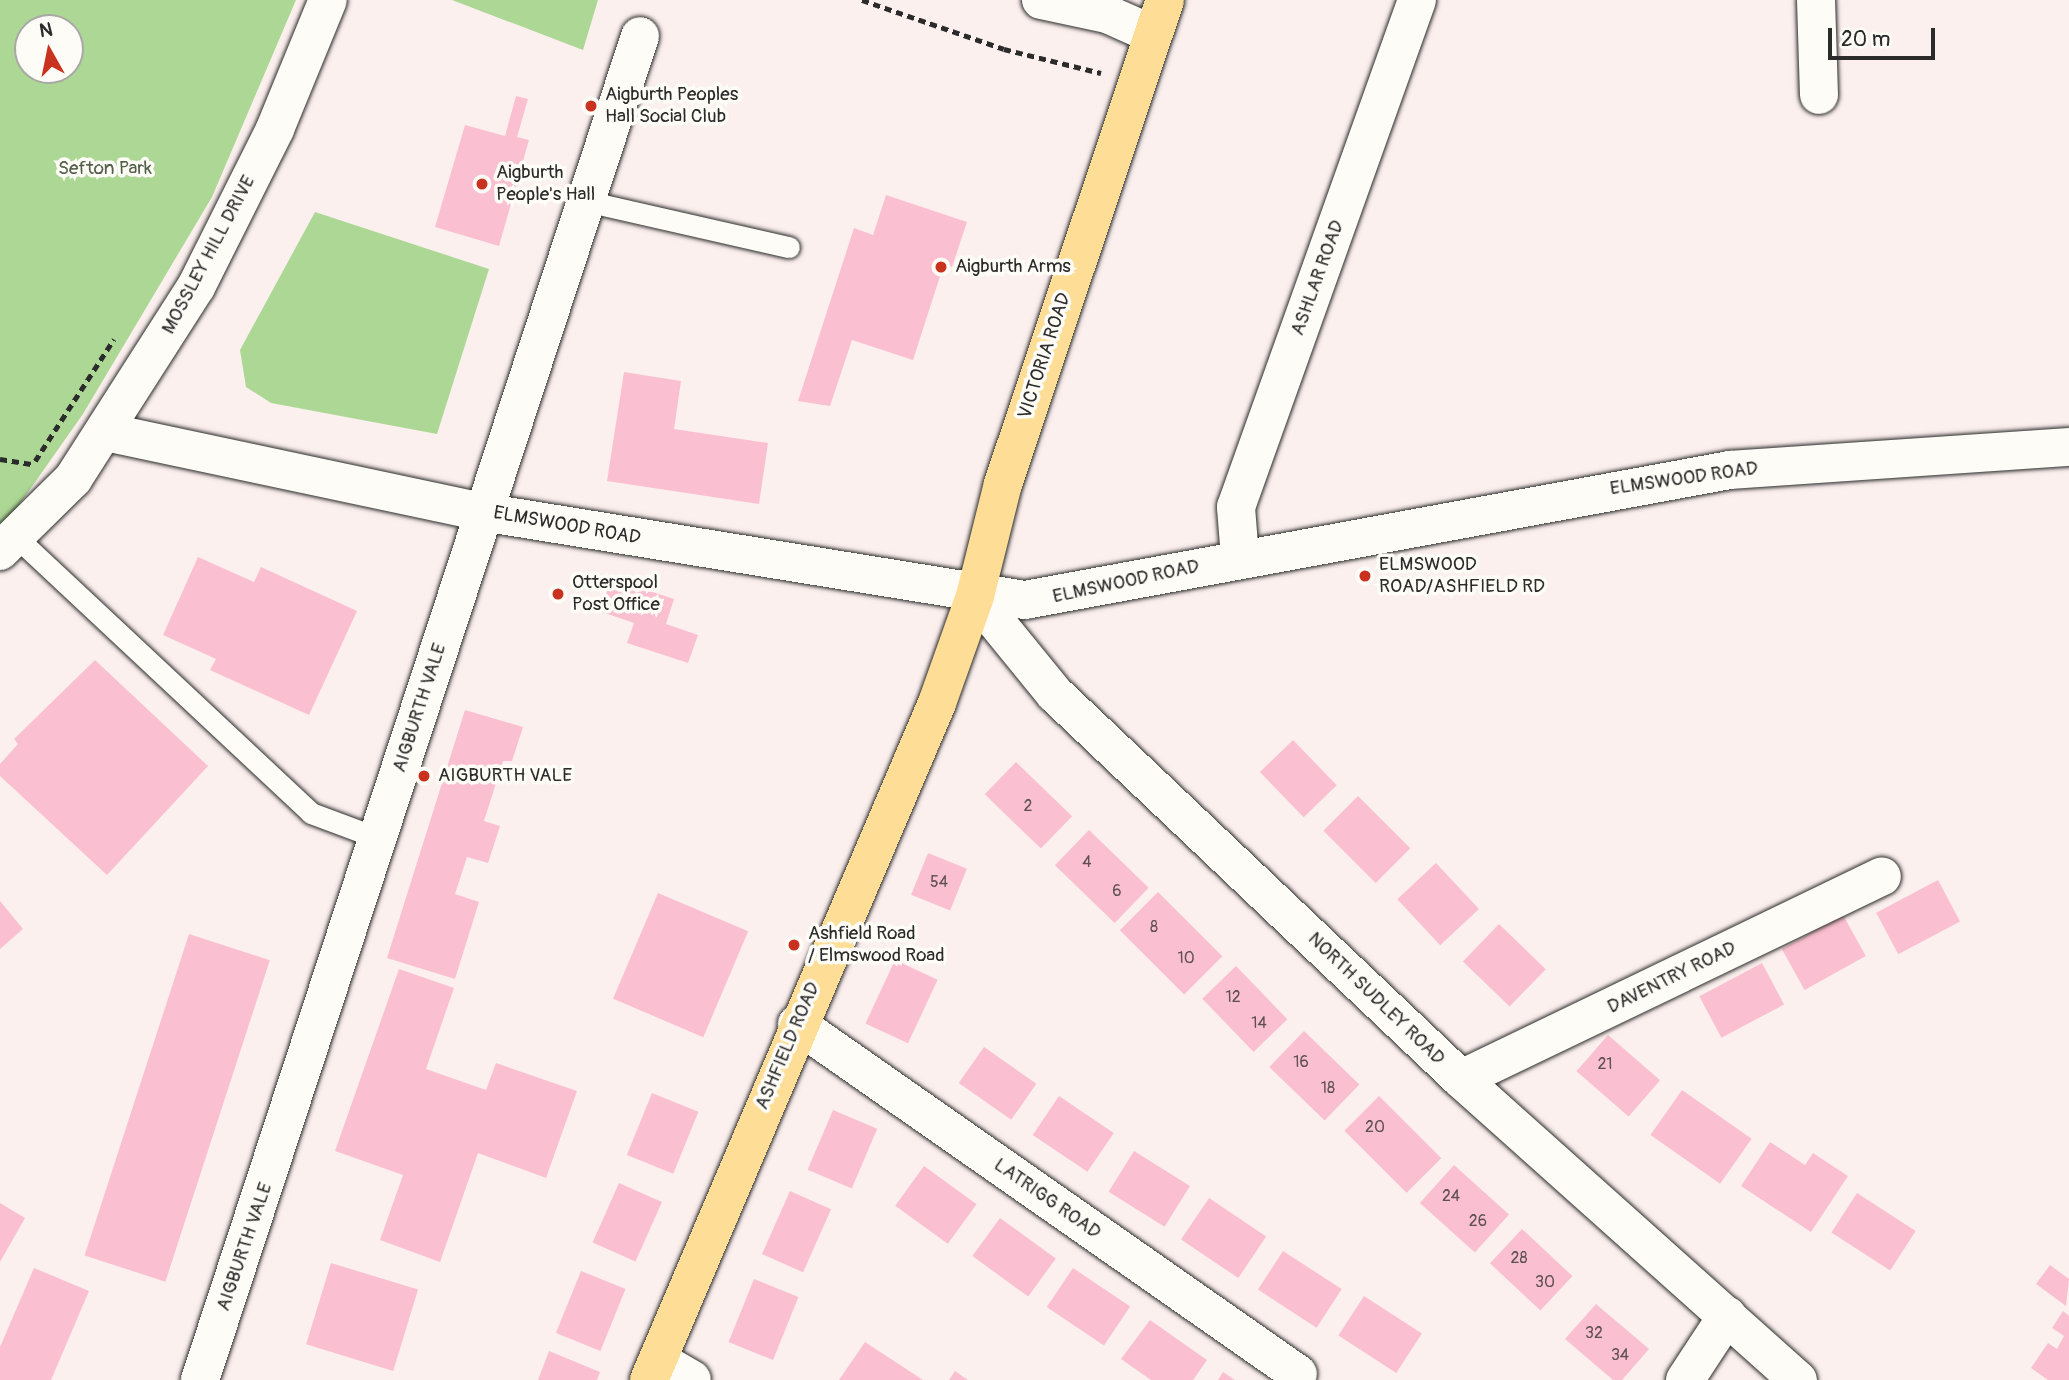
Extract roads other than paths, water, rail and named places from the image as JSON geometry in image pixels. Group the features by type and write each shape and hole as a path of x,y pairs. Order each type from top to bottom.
{"main road":[{"name":"VICTORIA ROAD","path":"975,596 1003,484 1159,17"},
{"name":"ASHFIELD ROAD","path":"654,1370 797,1024 937,703 975,596"}],"street":[{"name":"MOSSLEY HILL DRIVE","path":"6,542 73,479 106,432 196,287 275,129 328,0"},
{"path":"1041,0 1107,14 1159,17"},
{"name":"ASHLAR ROAD","path":"1240,558 1236,507 1417,0"},
{"path":"1816,0 1819,96"},
{"name":"AIGBURTH VALE","path":"200,1380 640,36"},
{"name":"ELMSWOOD ROAD","path":"106,432 482,512 975,596 1057,598 1240,558 1730,470 2069,447"},
{"name":"NORTH SUDLEY ROAD","path":"975,596 1055,694 1461,1079 1798,1380"},
{"name":"DAVENTRY ROAD","path":"1461,1079 1882,876"},
{"name":"LATRIGG ROAD","path":"797,1024 1298,1374"},
{"path":"1685,1380 1727,1316"},
{"path":"654,1370 692,1380"}],"lane":[{"path":"586,201 789,247"},
{"path":"6,542 311,813 379,838"}],"place":[{"name":"Aigburth Peoples Hall Social Club","path":"591,106"},
{"name":"Aigburth People's Hall","path":"482,184"},
{"name":"Aigburth Arms","path":"941,267"},
{"name":"ELMSWOOD ROAD/ASHFIELD RD","path":"1365,576"},
{"name":"Otterspool Post Office","path":"558,594"},
{"name":"AIGBURTH VALE","path":"424,776"},
{"name":"Ashfield Road / Elmswood Road","path":"794,945"}],"park label":[{"name":"Sefton Park","path":"105,169"}]}
